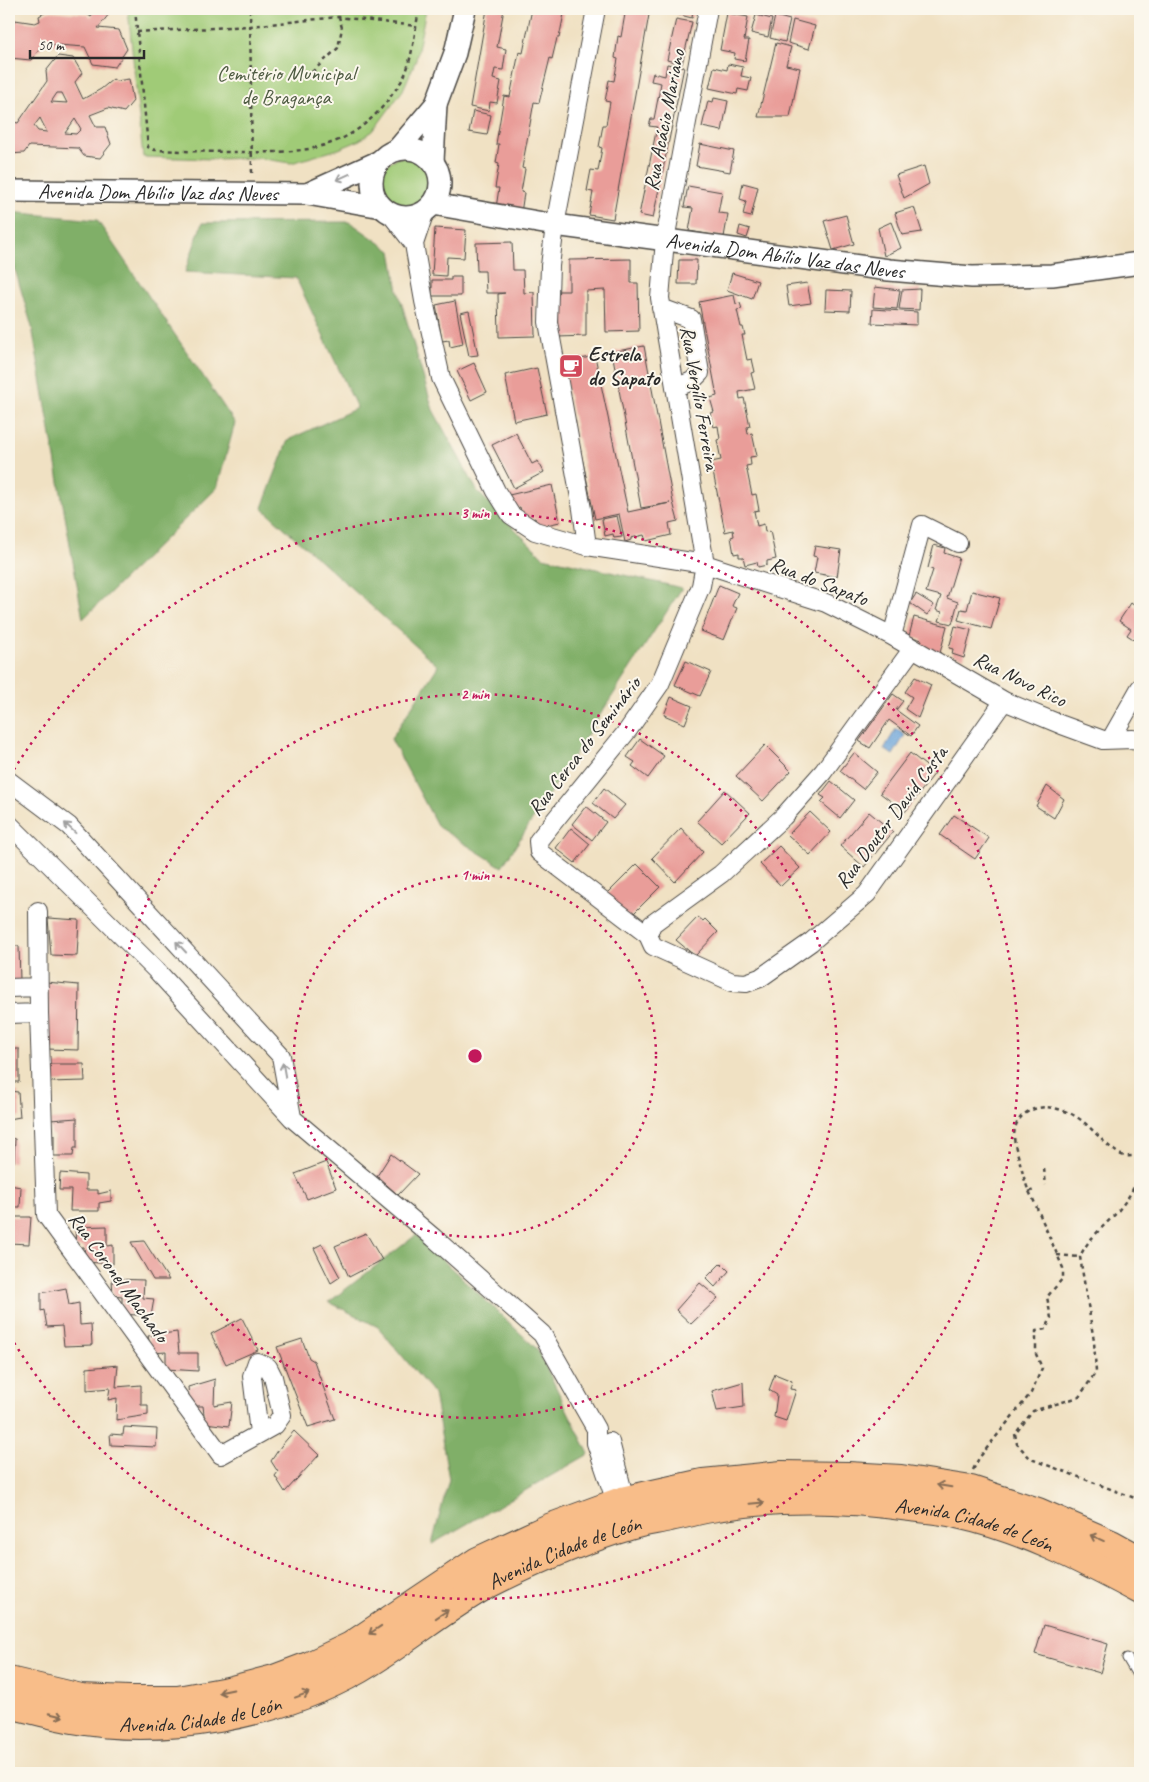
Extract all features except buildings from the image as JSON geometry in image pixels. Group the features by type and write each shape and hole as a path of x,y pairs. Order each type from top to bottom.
{"main road":[{"name":"Avenida Cidade de León","path":"9,1681 81,1698 178,1700 228,1691 274,1679 311,1665 351,1646 478,1561 549,1528 622,1501 703,1483 782,1475 848,1476 901,1479 971,1490 1038,1512 1111,1544 1138,1560"},
{"name":"Avenida Cidade de León","path":"9,1704 76,1719 126,1724 176,1724 230,1716 281,1702 313,1691 359,1669 479,1589 555,1552 629,1526 718,1507 800,1500 875,1502 957,1514 1014,1531 1069,1553 1140,1590"}],"street":[{"path":"397,150 436,104 447,80 465,9"},
{"path":"587,546 548,322 550,266 555,225 596,9"},
{"name":"Rua Acácio Mariano","path":"664,240 708,9"},
{"path":"436,104 436,167 440,184 438,194 429,207 414,244 374,191 372,181 374,170 380,161 388,154 407,148 426,154 436,167 454,196 468,209"},
{"path":"306,194 380,161"},
{"name":"Avenida Dom Abílio Vaz das Neves","path":"9,191 306,194 386,209"},
{"path":"386,209 407,216 416,215 429,207"},
{"name":"Avenida Dom Abílio Vaz das Neves","path":"429,207 468,209 555,225 889,270 972,277 1052,275 1140,262"},
{"name":"Rua Vergílio Ferreira","path":"664,240 661,308 705,564"},
{"name":"Rua do Sapato","path":"414,244 441,378 496,491 511,514 535,531 587,546 705,564 826,603 913,648"},
{"path":"661,308 691,319 700,374 692,381 675,388"},
{"path":"892,636 922,526 958,542"},
{"name":"Rua Cerca do Seminário","path":"538,842 628,730 660,684 701,586 705,564"},
{"path":"648,935 652,924 721,874 783,817 823,772 913,648"},
{"name":"Rua Novo Rico","path":"913,648 1004,701 1062,725 1103,740 1133,739 1140,741"},
{"path":"1111,739 1140,688"},
{"name":"Rua Doutor David Costa","path":"538,842 539,852 648,935 652,946 732,982 746,983 760,978 811,942 867,894 1004,701"},
{"path":"9,781 69,826 282,1056 292,1118"},
{"path":"9,824 157,971 292,1118 434,1238 542,1334 601,1438 626,1472 636,1484 670,1491"},
{"name":"Rua Coronel Machado","path":"38,911 39,1013 46,1215 221,1455 260,1433"},
{"path":"9,988 39,987"},
{"path":"9,1014 39,1013"},
{"path":"479,1589 507,1561 613,1517 617,1513 624,1493 601,1438"},
{"path":"588,1513 601,1489 596,1456 601,1438"},
{"path":"622,1501 629,1507 644,1510 687,1500 702,1501 718,1507"}],"lane":[{"path":"1128,1658 1140,1680"}],"path":[{"path":"135,9 148,147 155,150 252,152 299,152 322,146 352,134 370,119 392,95 406,72 419,9"},
{"path":"250,9 252,192"},
{"path":"312,72 338,48 342,28 337,9"},
{"path":"137,32 250,26 338,18 416,26"},
{"path":"971,1490 972,1472 979,1458 1031,1393 1042,1368 1036,1354 1036,1331 1046,1330 1051,1318 1047,1297 1063,1278 1063,1268 1029,1192 1014,1146 1017,1124 1021,1117 1030,1110 1044,1106 1065,1110 1080,1118 1119,1154 1128,1157 1140,1155"},
{"path":"1044,1169 1046,1185"},
{"path":"1140,1173 1134,1189 1118,1211 1084,1248 1080,1258 1094,1341 1096,1372 1079,1397 1033,1411 1015,1434 1017,1444 1031,1459 1140,1500"},
{"path":"1029,1192 1036,1189"},
{"path":"1057,1255 1080,1258"}],"green space":[{"name":"Cemitério Municipal de Bragança","path":"128,9 426,9 416,60 403,90 373,131 358,141 339,149 291,163 257,158 143,157"},
{"path":"405,157 419,161 426,168 430,182 426,196 419,203 405,207 391,203 384,196 380,182 384,168 391,161"},
{"path":"9,212 97,220 235,423 217,488 83,619 32,327 14,266 9,266"},
{"path":"350,222 391,251 398,291 433,410 478,492 543,557 682,588 502,867 438,827 391,739 438,666 262,508 288,440 357,408 296,278 185,272 202,223"},
{"path":"416,1235 537,1349 589,1454 432,1544 449,1479 434,1394 378,1327 329,1302"}],"water":[{"path":"896,729 905,735 893,755 884,749"}],"place":[{"name":"Estrela do Sapato","path":"571,366"}]}
